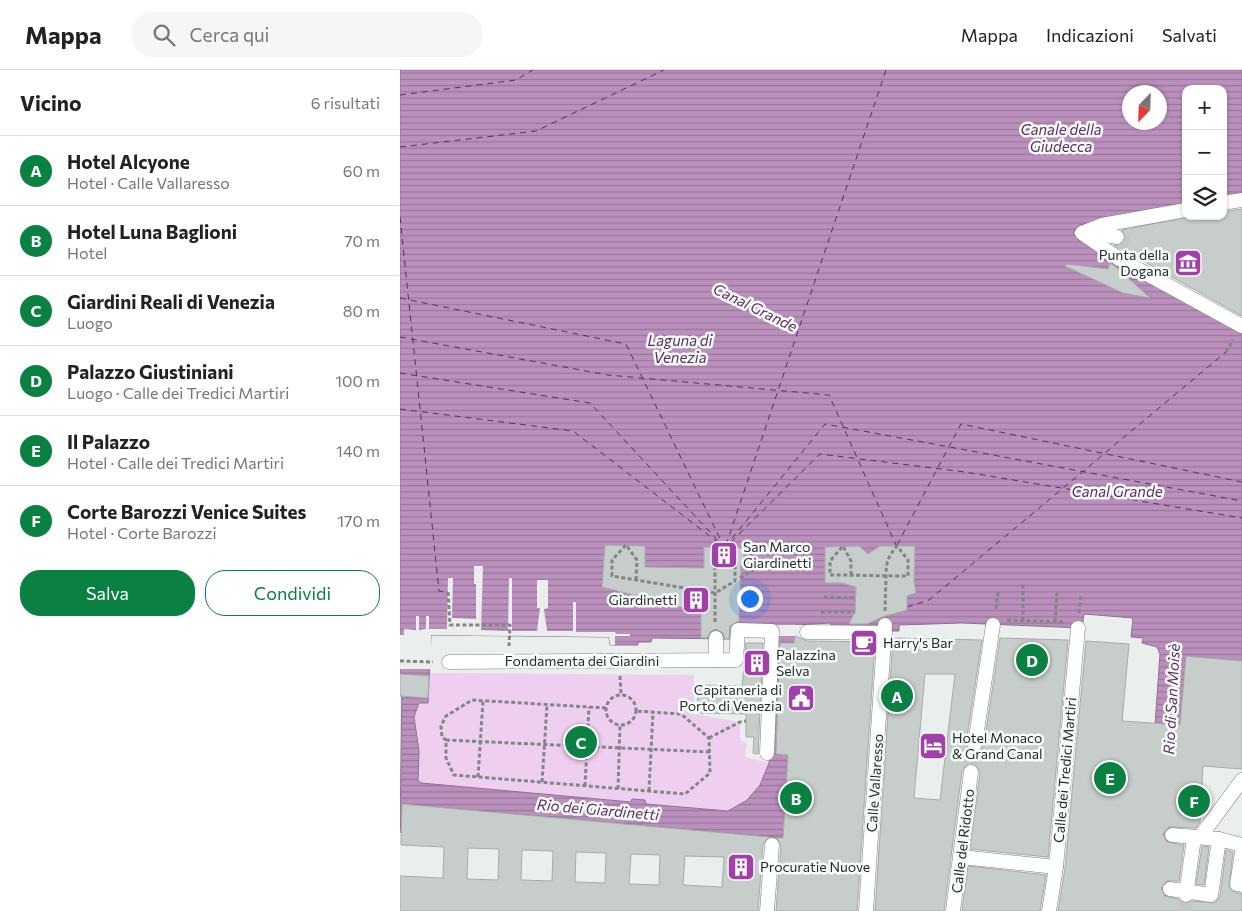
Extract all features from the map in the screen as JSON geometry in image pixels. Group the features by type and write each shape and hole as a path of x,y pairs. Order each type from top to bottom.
{"street":[{"path":"1227,203 1242,200"},
{"path":"1100,235 1125,235 1182,212"},
{"path":"1100,235 1125,235"},
{"path":"1100,235 1125,235 1242,326"},
{"path":"975,744 999,622"},
{"name":"Calle dei Tredici Martiri","path":"1050,911 1056,867 1076,624"},
{"path":"807,632 885,629"},
{"name":"Calle Vallaresso","path":"866,911 885,629"},
{"name":"Fondamenta dei Giardini","path":"449,662 716,660 741,662 738,630 757,637 772,631 767,746"},
{"path":"716,638 716,660"},
{"name":"Calle del Ridotto","path":"954,911 971,772"},
{"path":"1186,893 1197,838 1242,780"},
{"path":"1170,890 1211,895 1223,806"},
{"path":"1218,841 1242,834"},
{"path":"1172,835 1242,845"},
{"path":"768,911 772,844"},
{"path":"1242,853 1237,884 1242,885"},
{"path":"961,857 1056,867"}],"path":[{"path":"636,580 637,560 626,546 612,560 612,576 636,580 715,593 734,581 734,563 725,548 715,562 715,593 716,638"},
{"path":"850,575 851,561 843,546 830,561 830,575 886,576 908,576 908,560 896,546 886,560 886,576 885,629"},
{"path":"740,578 773,558"},
{"path":"1023,582 1023,621"},
{"path":"448,592 450,625 510,626 508,661"},
{"path":"996,610 998,592"},
{"path":"1056,622 1057,593"},
{"path":"999,622 1023,621 1076,624 1080,594"},
{"path":"824,597 855,598"},
{"path":"821,612 855,612"},
{"path":"400,661 449,662"},
{"path":"621,695 630,698 635,711 632,720 620,724 610,719 606,708 609,700 621,695"},
{"path":"606,708 472,700 446,716 442,726 442,737 446,740 480,742 710,752"},
{"path":"478,777 482,701"},
{"path":"542,782 547,705"},
{"path":"586,786 589,707"},
{"path":"446,740 446,758 454,775 685,794 710,773 710,738 682,714 635,711"},
{"path":"649,791 653,712"},
{"path":"710,738 740,722 746,721"},
{"path":"618,789 620,724"}],"shaded area":[{"path":"429,673 694,675 694,714 740,722 740,740 747,743 745,757 769,763 766,774 752,795 728,811 646,804 646,801 632,802 420,783 417,776 414,717 420,703 428,703"}],"water":[{"name":"Laguna di Venezia","path":"400,70 1242,70 1242,195 1227,198 1227,85 1182,85 1182,207 1079,225 1073,233 1078,239 1242,332 1242,661 1186,656 1166,911 1142,911 1160,654 1157,647 1142,643 1143,638 1131,637 1133,618 1084,614 1082,628 962,623 899,625 899,631 892,631 892,625 831,625 831,623 796,625 783,838 402,804 400,833 402,682 400,682","holes":["774,625 769,763 760,785 747,800 728,811 646,804 645,800 632,799 631,802 421,783 418,780 419,751 414,717 419,703 428,703 431,635 609,637 610,645 638,645 638,642 651,642 652,638 733,639"]}],"pier":[{"path":"474,566 483,566 481,630 508,631 509,578 512,578 512,631 537,631 540,608 537,608 537,580 548,580 548,608 544,609 547,631 573,631 573,602 576,602 576,632 615,632 616,634 630,634 630,636 615,636 615,645 610,645 609,637 431,635 431,669 400,669 400,635 404,635 404,629 416,630 416,616 419,616 419,630 426,629 426,616 429,616 429,629 447,629 448,578 453,578 452,618 476,619"},
{"path":"772,625 807,625 807,628 798,628 797,636 772,636"}],"building":[{"name":"Punta della Dogana","path":"1242,209 1242,316 1116,246 1120,245 1125,239 1122,230 1182,218 1182,220 1227,220 1227,211"},
{"path":"1110,263 1150,298 1123,293 1065,266 1066,264 1108,269"},
{"name":"Giardinetti","path":"605,545 645,546 645,567 704,568 704,547 744,548 744,563 741,563 739,621 730,626 729,639 725,639 723,633 716,629 711,631 707,638 701,638 701,612 602,587"},
{"path":"859,546 868,554 880,546 915,546 914,582 916,593 907,596 907,610 882,617 867,624 849,624 855,612 856,587 842,583 825,583 825,547"},
{"path":"795,636 807,641 875,642 857,911 776,911 781,846 777,838 783,838 788,755 776,754 780,643 794,643"},
{"path":"893,638 982,640 966,743 969,750 974,753 981,750 984,745 1000,638 1068,640 1048,857 970,849 980,773 976,765 967,764 962,771 944,911 875,911","holes":["925,674 955,674 940,800 914,798"]},
{"path":"1086,641 1129,644 1122,721 1180,725 1186,656 1242,661 1242,769 1203,766 1200,822 1196,828 1169,827 1163,834 1167,842 1184,845 1179,881 1167,881 1161,888 1165,896 1178,899 1184,904 1192,901 1215,903 1220,896 1226,850 1233,852 1229,887 1232,891 1242,894 1242,911 1058,911 1065,868"},
{"path":"746,643 763,643 758,754 753,753 754,737 746,737 746,714 697,713 698,685 742,686"},
{"path":"400,674 429,676 428,698 400,696"},
{"name":"Procuratie Nuove","path":"402,804 769,837 763,844 758,911 400,911 400,876 443,878 444,847 401,845","holes":["468,848 499,849 498,880 467,879","522,850 553,851 552,881 521,880","576,852 606,853 605,883 575,882","631,854 660,855 659,885 629,884","685,856 724,857 722,887 683,885"]},
{"path":"1202,846 1209,847 1204,885 1196,884"},
{"path":"968,866 1046,875 1040,911 962,911"}],"ferry route":[{"path":"400,95 516,80 533,70"},
{"path":"400,147 536,131 664,70"},
{"path":"726,545 886,70"},
{"path":"400,217 439,591 448,592"},
{"path":"400,298 626,344 724,547"},
{"path":"400,337 608,375 829,395 896,545"},
{"path":"907,607 929,600 1226,352"},
{"path":"400,373 590,403 722,545"},
{"path":"400,409 573,431 724,547"},
{"path":"725,547 825,424 1242,501"},
{"path":"897,545 961,424 1242,482"},
{"path":"731,542 820,454 965,472 1242,518"}],"tunnel":[{"path":"1120,249 1126,226"},
{"path":"971,772 975,744"},
{"path":"1185,911 1186,895"}],"place":[{"name":"Punta della Dogana","path":"1188,263"},
{"name":"San Marco Giardinetti","path":"724,555"},
{"name":"Giardinetti","path":"696,600"},
{"name":"Harry's Bar","path":"864,643"},
{"name":"Palazzo Giustiniani","path":"1032,660"},
{"name":"Palazzina Selva","path":"757,663"},
{"name":"Hotel Alcyone","path":"897,696"},
{"name":"Capitaneria di Porto di Venezia","path":"801,698"},
{"name":"Giardini Reali di Venezia","path":"581,742"},
{"name":"Hotel Monaco & Grand Canal","path":"933,746"},
{"name":"Il Palazzo","path":"1110,778"},
{"name":"Hotel Luna Baglioni","path":"796,798"},
{"name":"Corte Barozzi Venice Suites","path":"1194,801"},
{"name":"Procuratie Nuove","path":"741,867"}],"water label":[{"name":"Canale della Giudecca","path":"1061,138"},
{"name":"Canal Grande","path":"755,308"},
{"name":"Canal Grande","path":"1117,492"},
{"name":"Rio di San Moisè","path":"1172,699"},
{"name":"Rio dei Giardinetti","path":"598,810"}]}
